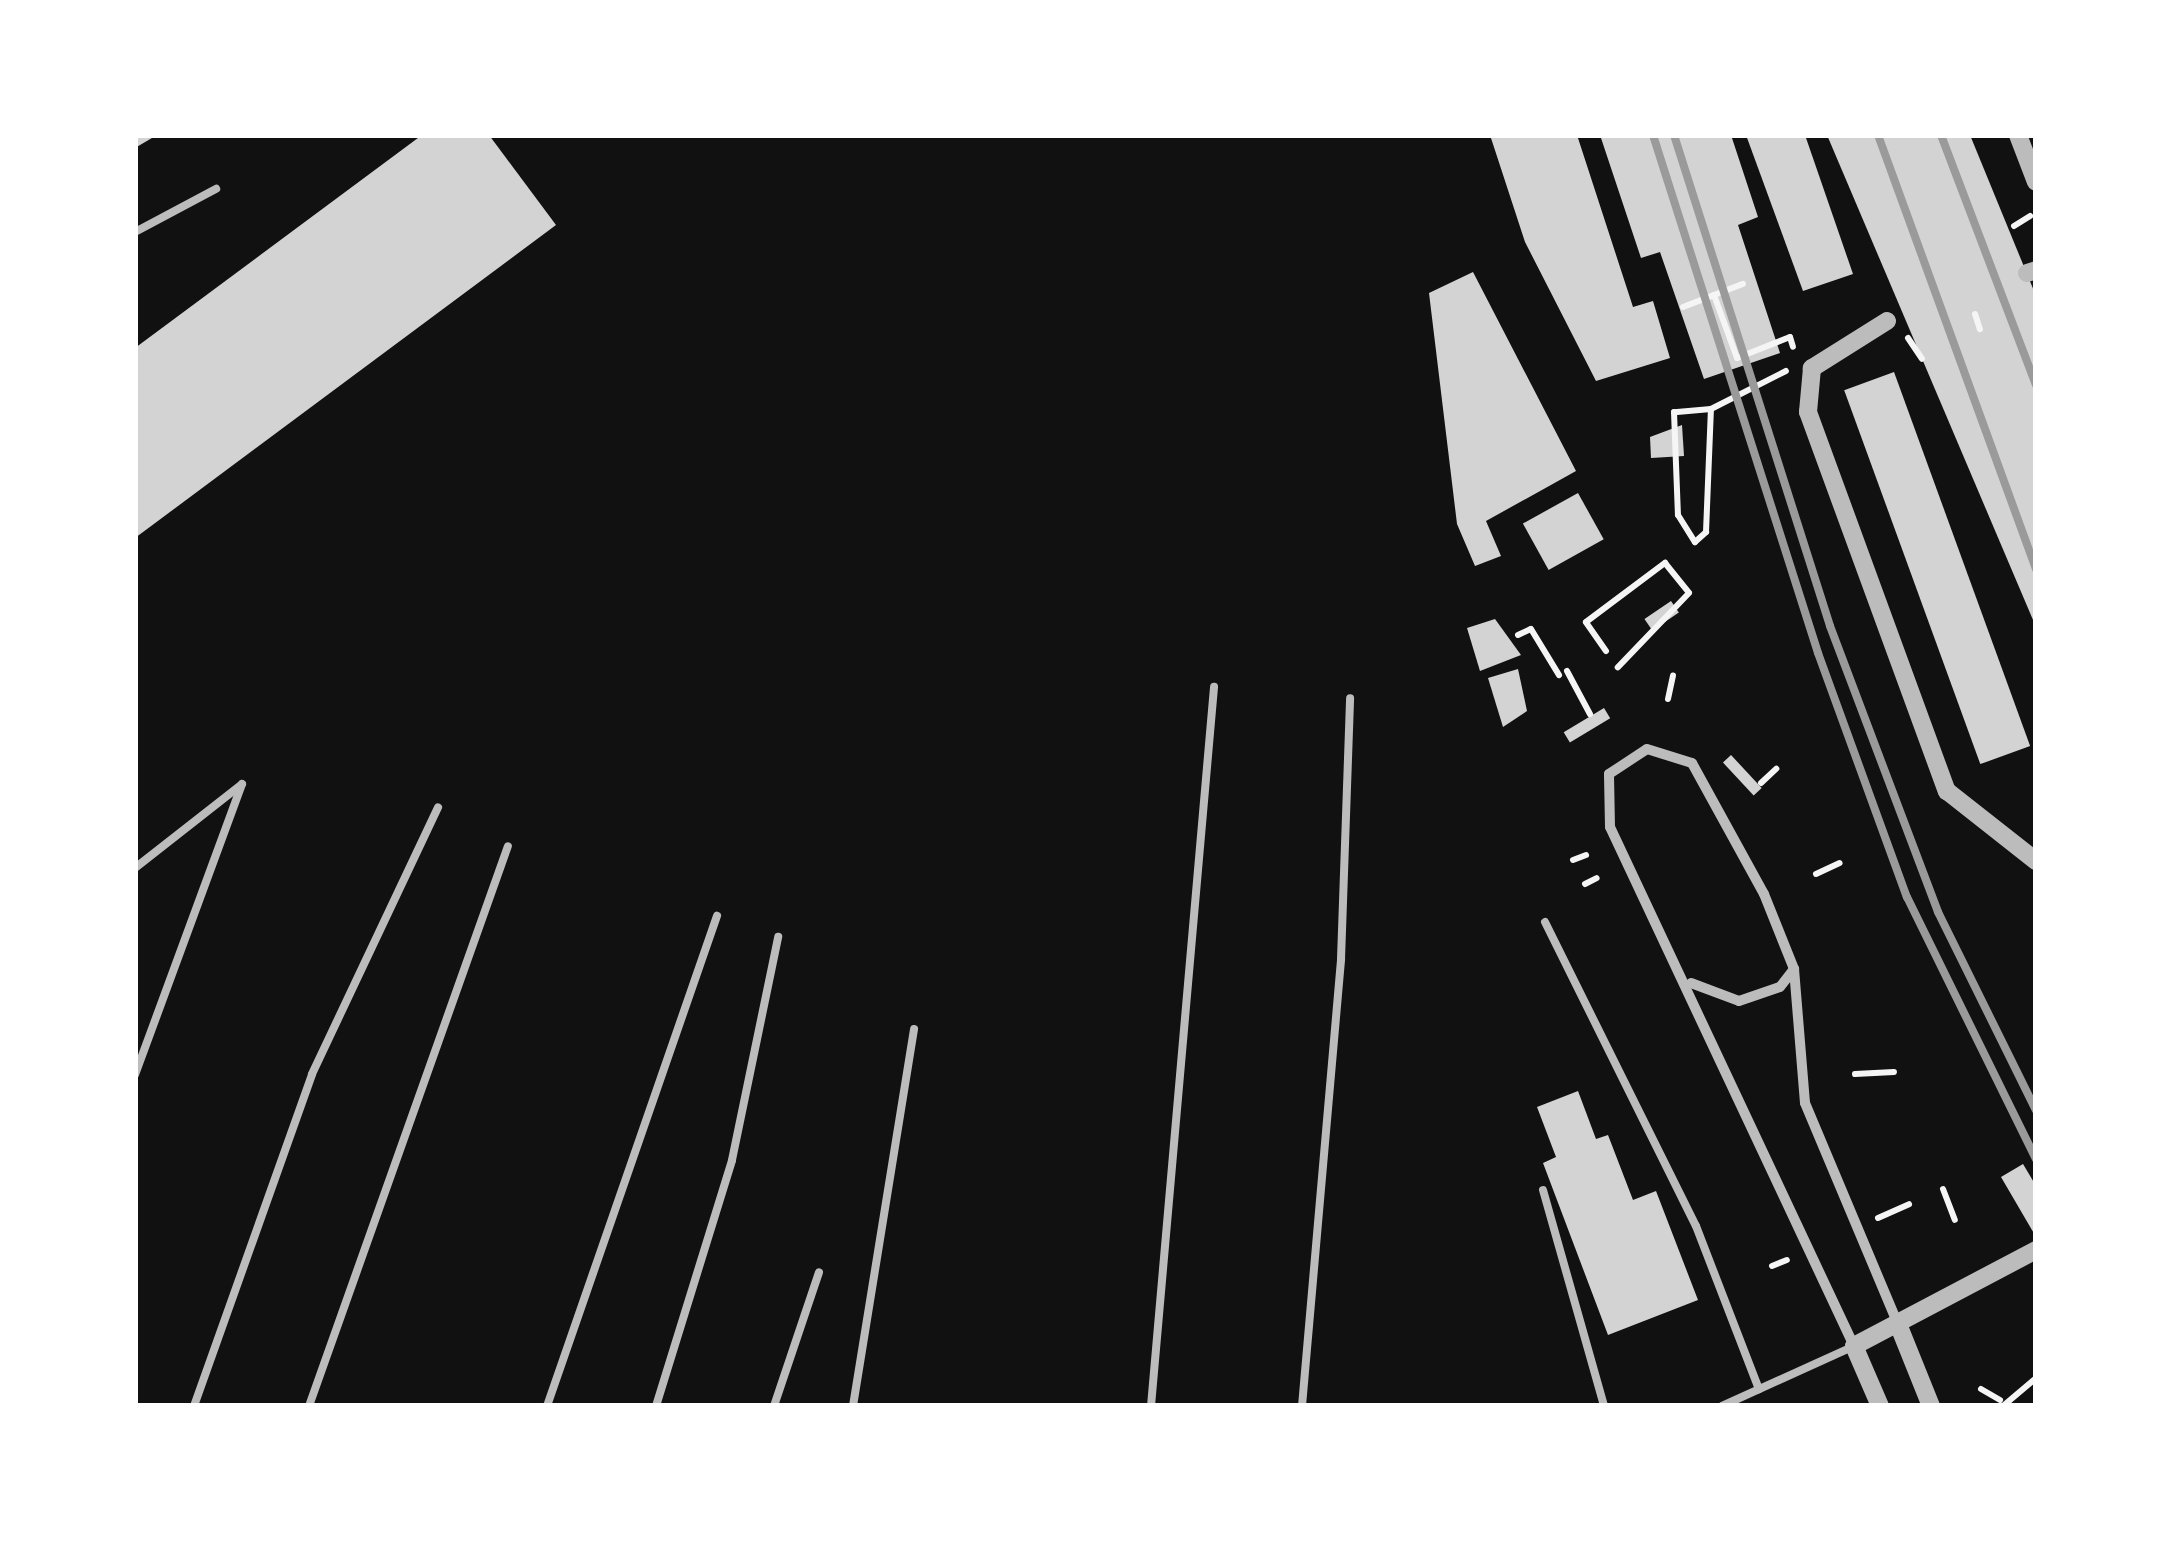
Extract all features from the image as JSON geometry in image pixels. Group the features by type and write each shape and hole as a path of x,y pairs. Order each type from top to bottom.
{"street":[{"path":"2018,135 2036,182"},
{"path":"1887,321 1812,368 1808,412 1948,791 2036,861"},
{"path":"1880,1406 1689,982 1604,810 1609,774 1647,749 1672,751 1705,780 1794,969 1805,1103 1931,1406"},
{"path":"1689,982 1739,1001 1780,987 1794,969"},
{"path":"1854,1346 2036,1250"}],"lane":[{"path":"135,232 216,189"},
{"path":"1151,1406 1214,687"},
{"path":"1302,1406 1341,959 1350,698"},
{"path":"135,868 242,784 135,1075"},
{"path":"194,1406 312,1074 438,807"},
{"path":"310,1406 508,846"},
{"path":"548,1406 717,916"},
{"path":"1545,922 1688,1208 1759,1389"},
{"path":"656,1406 732,1160 778,937"},
{"path":"853,1406 914,1029"},
{"path":"1543,1190 1604,1406"},
{"path":"774,1406 819,1272"},
{"path":"1722,1406 1854,1346"}],"path":[{"path":"2014,226 2030,216"},
{"path":"1682,307 1743,284"},
{"path":"1714,295 1738,358 1790,337 1796,356"},
{"path":"1975,314 1980,329"},
{"path":"1908,338 1922,359"},
{"path":"1711,409 1708,514 1695,542 1678,515 1674,412 1711,409 1787,371"},
{"path":"1606,651 1586,622 1665,563 1689,593 1618,666"},
{"path":"1518,634 1531,630 1558,675"},
{"path":"1567,671 1590,714"},
{"path":"1668,699 1673,676"},
{"path":"1761,784 1776,769"},
{"path":"1573,860 1586,854"},
{"path":"1816,874 1840,863"},
{"path":"1585,884 1597,878"},
{"path":"1854,1074 1894,1072"},
{"path":"1943,1189 1955,1220"},
{"path":"1877,1219 1909,1204"},
{"path":"1772,1266 1792,1257"},
{"path":"1981,1389 2002,1403 2036,1378"}],"building":[{"path":"135,135 157,135 135,148"},
{"path":"422,135 489,135 556,225 135,538 135,348"},
{"path":"1490,135 1577,135 1633,307 1653,301 1670,358 1596,381 1525,242"},
{"path":"1600,135 1731,135 1758,217 1738,225 1780,353 1704,379 1660,252 1641,258"},
{"path":"1746,135 1805,135 1853,274 1803,291"},
{"path":"1827,135 1970,135 2036,296 2036,627"},
{"path":"1473,272 1576,471 1486,521 1501,556 1475,566 1457,524 1429,293"},
{"path":"1894,372 2030,746 1980,764 1844,390"},
{"path":"1682,425 1684,456 1651,458 1650,437"},
{"path":"1578,493 1604,539 1549,570 1523,524"},
{"path":"1671,601 1679,613 1652,631 1644,619"},
{"path":"1495,619 1521,655 1480,671 1467,628"},
{"path":"1518,669 1527,711 1503,727 1488,678"},
{"path":"1604,708 1610,718 1570,742 1564,732"},
{"path":"1731,755 1762,788 1754,795 1723,763"},
{"path":"1578,1091 1596,1139 1608,1135 1633,1200 1656,1191 1698,1300 1608,1335 1543,1163 1556,1157 1537,1107"},
{"path":"2023,1164 2036,1186 2036,1237 2001,1177"}],"railway":[{"path":"1653,135 1818,653 1907,897 2036,1159"},
{"path":"1674,135 1830,626 1938,912 2036,1110"},
{"path":"1878,135 2036,569"},
{"path":"1941,135 2036,385"}]}
